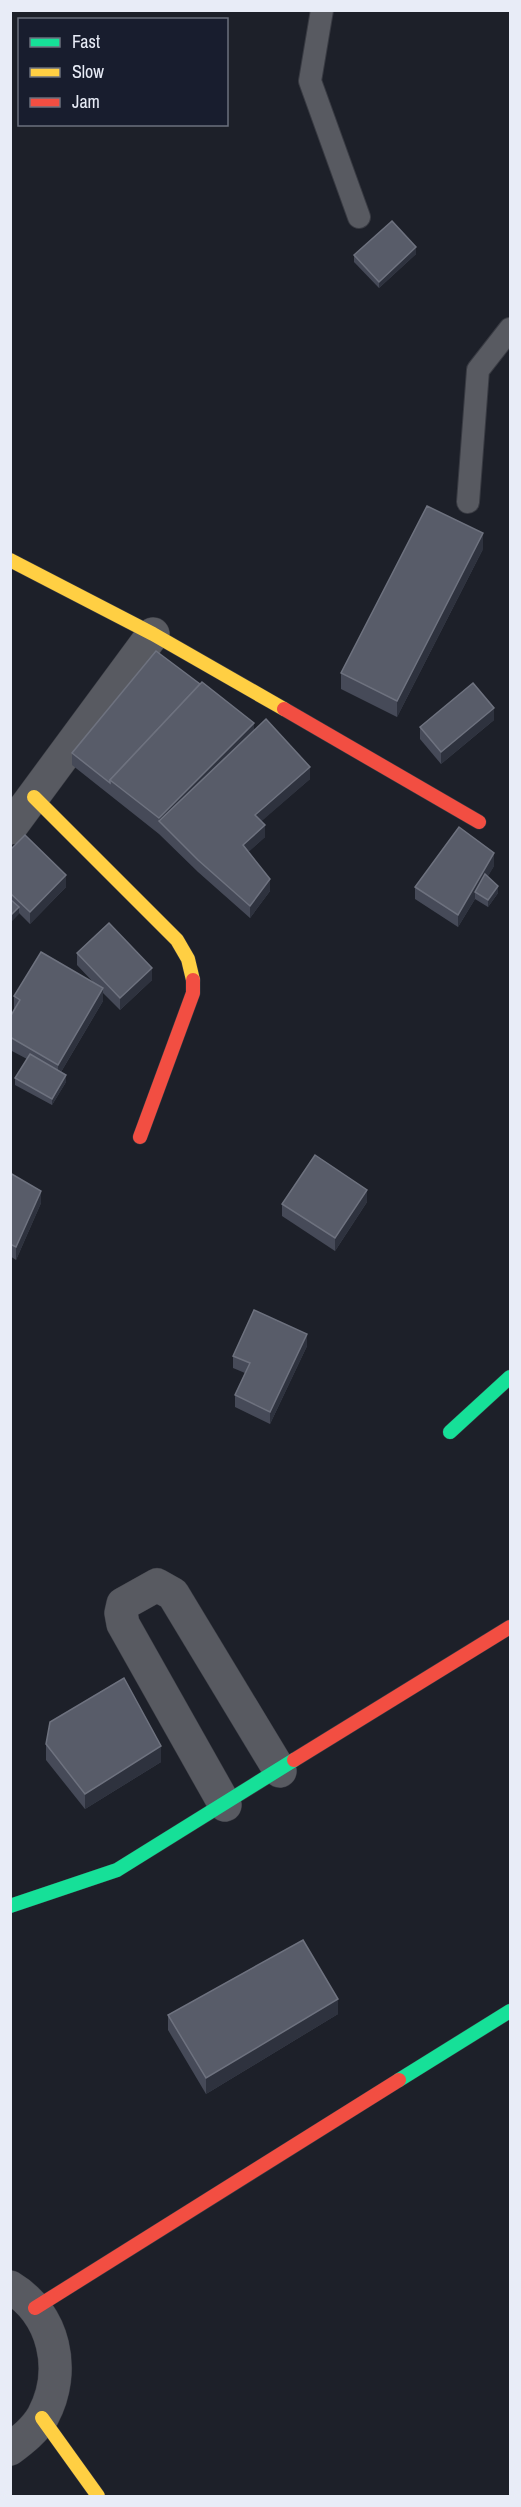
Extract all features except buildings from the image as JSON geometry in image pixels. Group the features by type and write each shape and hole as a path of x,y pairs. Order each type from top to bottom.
{"street":[{"path":"11,563 153,634 479,822"},
{"path":"10,828 153,634"},
{"path":"34,797 177,940 190,958 193,993 140,1137"},
{"path":"450,1432 510,1377"},
{"path":"225,1804 123,1624 121,1613 123,1604 157,1586 173,1594 280,1771"},
{"path":"10,1906 117,1870 510,1627"},
{"path":"35,2307 510,2011"},
{"path":"10,2287 35,2307 47,2328 54,2349 56,2372 52,2394 42,2418 26,2437 10,2449"},
{"path":"42,2418 99,2496"}],"lane":[{"path":"322,10 310,81 359,217"},
{"path":"468,502 478,370 510,328"}],"traffic: fast":[{"path":"450,1432 510,1377"},
{"path":"10,1906 117,1870 294,1760"},
{"path":"399,2080 510,2011"}],"traffic: slow":[{"path":"10,560 153,634 284,709"},
{"path":"34,797 177,940 188,959 193,980"},
{"path":"42,2418 98,2496"}],"traffic: jam":[{"path":"284,709 479,822"},
{"path":"140,1137 193,993 193,980"},
{"path":"294,1760 510,1627"},
{"path":"35,2308 399,2080"}]}
